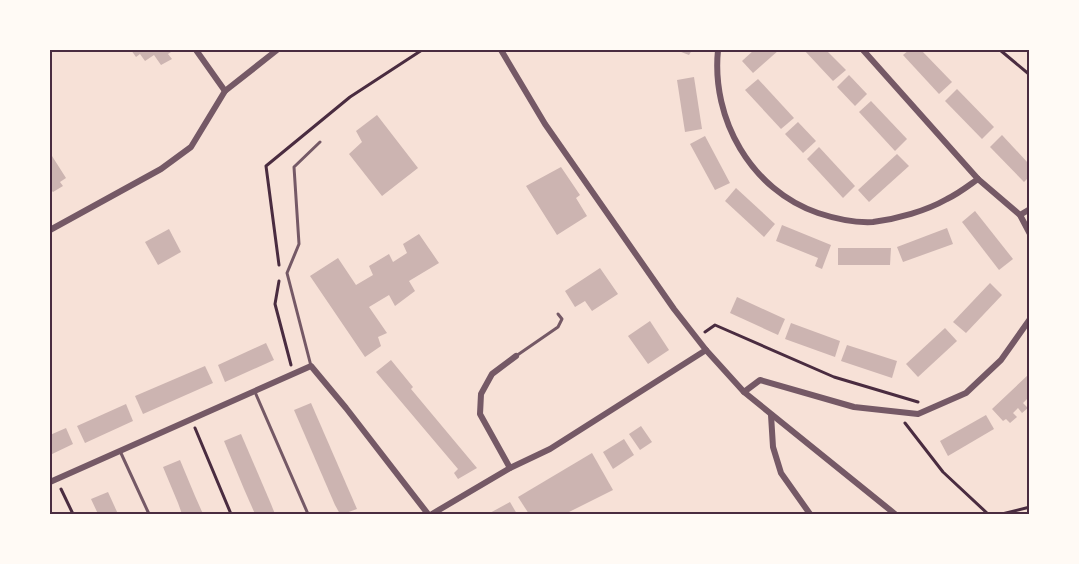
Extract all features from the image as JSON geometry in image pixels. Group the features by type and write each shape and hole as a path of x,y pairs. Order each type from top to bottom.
{"street":[{"path":"196,50 225,90"},
{"path":"50,230 161,169 191,147 225,90 277,50"},
{"path":"501,50 545,124 667,300 705,350 744,392 895,514"},
{"path":"718,50 719,87 727,124 745,159 770,186 801,207 839,220 871,222 902,216 946,200 978,179"},
{"path":"863,50 978,179 1020,215 1029,234"},
{"path":"1020,215 1029,209"},
{"path":"744,392 760,380 854,407 918,414 966,393 1000,360 1029,319"},
{"path":"50,483 311,366 430,514 510,468 550,449 705,350"},
{"path":"510,468 480,414 481,393 492,374 516,356"},
{"path":"771,415 773,447 781,473 810,514"}],"lane":[{"path":"311,366 287,273 299,244 294,167 320,142"},
{"path":"516,356 558,327 562,319 558,314"},
{"path":"254,391 308,514"},
{"path":"120,451 149,514"}],"path":[{"path":"293,373 275,304 280,272 266,166 350,97 422,50"},
{"path":"1000,50 1029,75"},
{"path":"715,325 834,377 935,407"},
{"path":"897,412 943,472 987,514"},
{"path":"191,419 231,514"},
{"path":"57,479 73,514"},
{"path":"1002,514 1029,509"}],"building":[{"path":"131,50 174,50 168,54 172,59 161,65 154,55 145,61 140,54 136,57"},
{"path":"676,50 692,50 689,55"},
{"path":"754,50 779,50 753,73 742,61"},
{"path":"804,50 826,50 846,70 833,81"},
{"path":"909,50 921,50 952,82 939,94 903,55"},
{"path":"849,75 867,94 855,106 837,87"},
{"path":"694,77 702,129 685,132 677,80"},
{"path":"758,79 794,118 781,129 745,90"},
{"path":"957,89 994,127 982,139 945,101"},
{"path":"871,101 907,139 895,151 859,112"},
{"path":"377,115 418,168 382,196 349,154 362,142 356,131"},
{"path":"798,122 816,141 803,153 785,134"},
{"path":"1002,135 1029,164 1029,177 1024,182 990,147"},
{"path":"705,136 730,183 715,190 690,144"},
{"path":"819,147 855,186 843,198 807,159"},
{"path":"897,154 909,166 869,202 858,190"},
{"path":"52,156 66,178 60,182 63,186 53,192 50,189 50,158"},
{"path":"561,167 580,195 576,198 587,216 557,235 526,186"},
{"path":"736,188 775,224 764,237 725,201"},
{"path":"975,211 1013,259 999,270 962,222"},
{"path":"782,225 831,245 822,269 815,266 818,258 776,241"},
{"path":"947,228 953,244 903,262 897,247"},
{"path":"169,229 181,252 158,265 145,242"},
{"path":"419,234 439,263 409,281 415,291 395,306 389,295 369,307 387,333 378,337 381,346 365,357 310,276 338,258 356,285 373,275 369,266 389,254 393,262 407,253 403,244"},
{"path":"838,248 891,248 890,265 838,265"},
{"path":"600,268 618,294 592,311 585,301 575,307 565,291"},
{"path":"990,283 1002,295 966,333 953,322"},
{"path":"737,297 785,319 778,335 730,313"},
{"path":"650,321 669,350 648,364 628,336"},
{"path":"791,323 840,341 835,357 785,339"},
{"path":"945,328 957,341 918,377 906,364"},
{"path":"266,343 274,360 225,382 218,365"},
{"path":"847,345 897,361 892,378 841,361"},
{"path":"391,360 413,387 411,389 477,468 458,479 454,473 458,469 376,372"},
{"path":"205,366 213,383 143,414 135,396"},
{"path":"1029,374 1029,397 1023,403 1028,408 1022,413 1018,408 1013,413 1017,417 1010,423 1006,419 1003,421 992,409"},
{"path":"311,403 357,509 340,514 335,505 294,410"},
{"path":"126,404 133,421 85,443 77,426"},
{"path":"986,415 994,429 948,456 940,441"},
{"path":"641,426 652,442 640,450 629,434"},
{"path":"66,428 73,444 50,455 50,435"},
{"path":"241,434 275,514 255,514 244,489 224,441"},
{"path":"624,439 634,455 613,469 603,452"},
{"path":"592,453 613,490 565,514 529,514 518,497"},
{"path":"180,460 203,514 182,514 163,467"},
{"path":"108,492 118,514 98,514 91,499"},
{"path":"510,502 517,514 488,514"}]}
